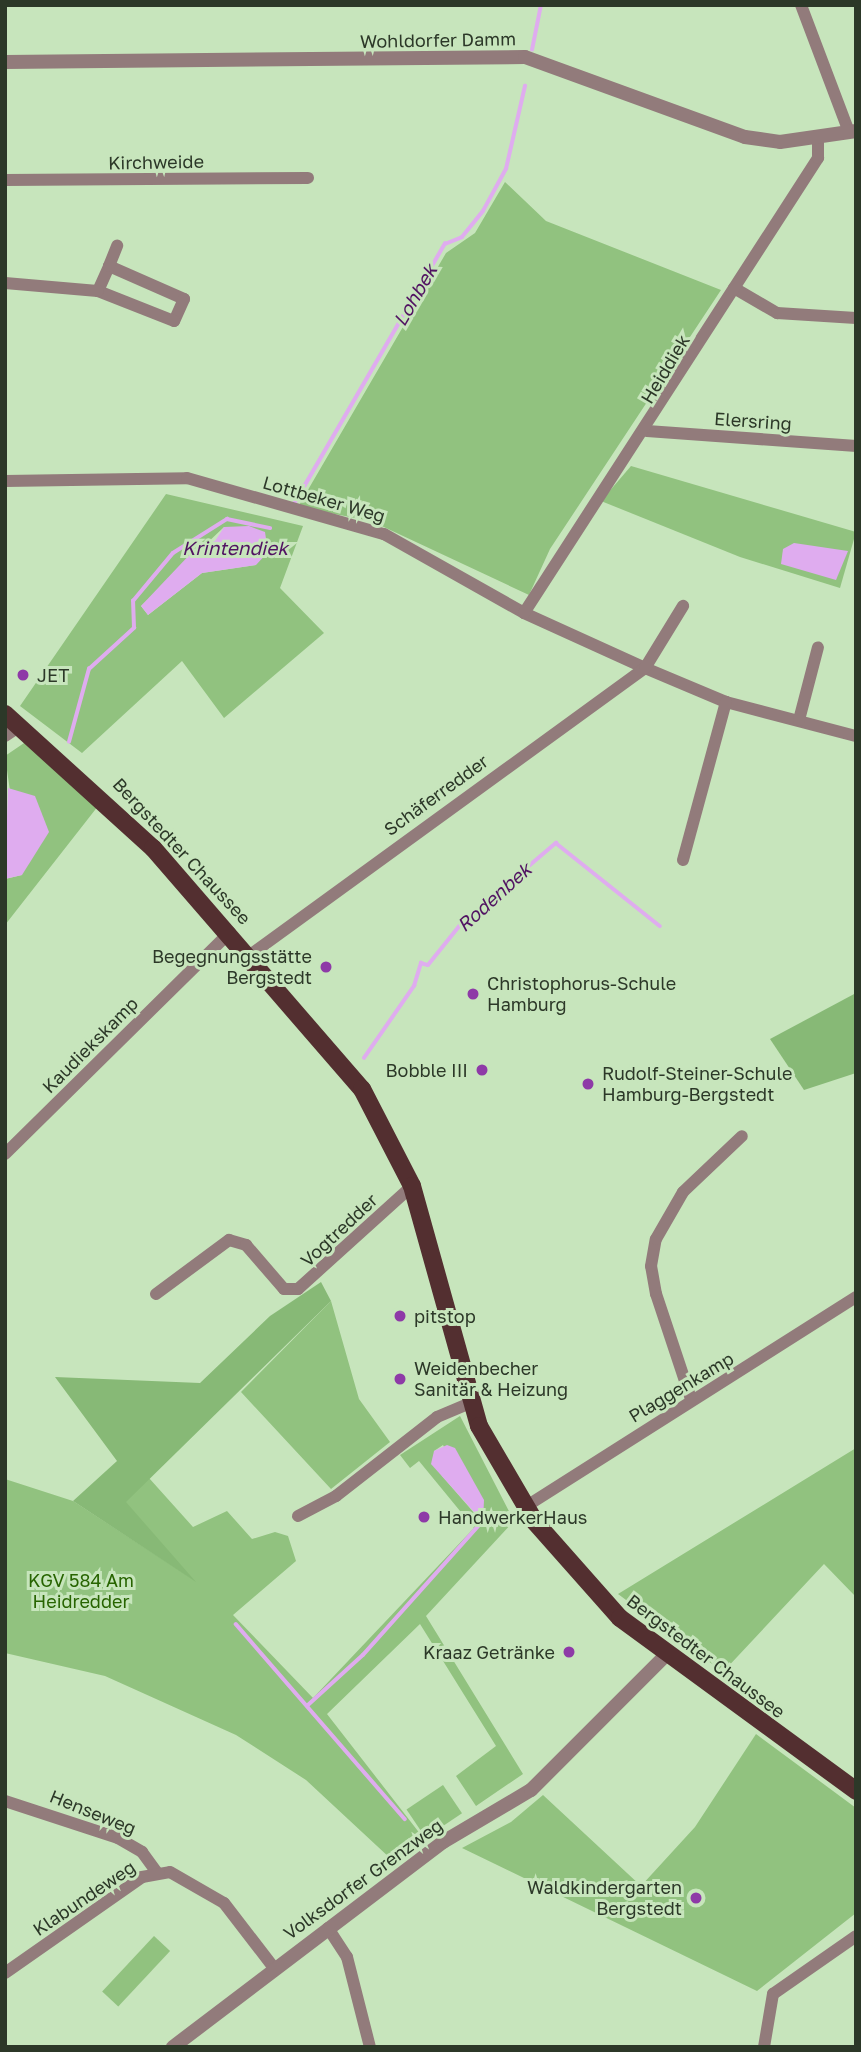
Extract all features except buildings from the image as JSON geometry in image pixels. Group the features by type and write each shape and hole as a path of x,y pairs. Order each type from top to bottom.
{"main road":[{"name":"Bergstedter Chaussee","path":"5,714 13,731 105,799 230,932 348,1069 412,1186 472,1402 488,1445 525,1507 612,1611 665,1656 856,1791"}],"street":[{"path":"801,5 852,132"},
{"name":"Wohldorfer Damm","path":"5,62 525,57 745,137 780,142 852,132"},
{"name":"Heiddiek","path":"524,612 648,431 734,288 818,158 818,137"},
{"name":"Kirchweide","path":"5,180 308,178"},
{"path":"97,291 117,246"},
{"path":"5,284 97,291 174,321 184,299 109,266"},
{"path":"734,288 777,313 856,318"},
{"name":"Elersring","path":"648,431 856,446"},
{"name":"Lottbeker Weg","path":"5,481 187,478 384,534 524,612 645,668 726,702 856,736"},
{"path":"645,668 683,606"},
{"path":"799,720 818,647"},
{"name":"Schäferredder","path":"250,955 645,668"},
{"path":"682,860 726,702"},
{"name":"Kaudiekskamp","path":"5,1154 230,932"},
{"path":"691,1399 656,1294 651,1266 656,1239 683,1192 742,1136"},
{"name":"Vogtredder","path":"156,1294 229,1240 246,1245 284,1289 298,1289 412,1186"},
{"name":"Plaggenkamp","path":"525,1507 691,1399 856,1297"},
{"path":"298,1516 336,1496 437,1417 472,1402"},
{"name":"Volksdorfer Grenzweg","path":"173,2047 443,1842 531,1790 665,1656"},
{"name":"Henseweg","path":"5,1801 118,1838 142,1852 156,1873"},
{"name":"Klabundeweg","path":"5,1973 156,1873 182,1874 203,1885 246,1927 274,1968"},
{"path":"328,1928 346,1957 370,2047"},
{"path":"764,2047 773,1994 856,1936"}],"green space":[{"path":"505,182 546,221 721,290 550,549 529,595 371,521 298,507 446,253 475,233"},
{"path":"631,466 856,532 840,588 740,557 601,501"},
{"path":"166,494 303,526 280,588 324,633 224,718 182,661 82,753 20,706","holes":["224,527 256,565 202,573 148,615 141,606"]},
{"path":"30,739 102,801 5,925 5,879 22,875 5,756"},
{"path":"856,993 856,1073 804,1090 770,1039"},
{"path":"321,1282 331,1301 126,1502 196,1582 73,1501 117,1461 55,1377 200,1383 270,1316"},
{"path":"331,1301 359,1399 390,1442 331,1489 241,1392"},
{"name":"KGV 584 Am Heidredder","path":"460,1416 514,1521 426,1616 523,1774 476,1806 456,1776 496,1746 420,1624 327,1714 421,1835 391,1859 306,1780 236,1735 105,1676 5,1653 5,1479 73,1501 191,1578 125,1502 149,1478 193,1527 227,1511 252,1539 275,1532 288,1536 296,1561 233,1615 313,1698 474,1528 419,1461 410,1468 400,1455","holes":["443,1445 482,1522 442,1476 434,1451"]},
{"path":"856,1448 856,1597 824,1564 723,1672 618,1594"},
{"path":"756,1734 856,1808 856,1913 757,1991 462,1848 511,1822 543,1795 641,1886 695,1827"},
{"path":"443,1785 462,1813 426,1838 407,1810"},
{"path":"154,1936 170,1951 118,2007 102,1992"}],"water":[{"name":"Krintendiek","path":"249,526 265,532 268,552 256,565 202,573 148,615 141,606 195,549 215,541 224,527"},
{"path":"794,543 848,551 836,580 781,564 783,549"},
{"path":"8,788 35,796 49,832 22,875 5,879"},
{"path":"447,1445 455,1448 484,1500 483,1522 431,1464 434,1451"}],"waterway":[{"name":"Lohbek","path":"532,50 541,5"},
{"name":"Lohbek","path":"294,504 445,244 462,237 483,211 506,169 525,86"},
{"name":"Lohbek","path":"69,742 89,669 134,628 133,601 173,553 227,519 270,528"},
{"name":"Rodenbek","path":"364,1058 414,986 421,963 428,965 461,924 556,843 660,926"},
{"path":"308,1705 363,1655 482,1522"},
{"path":"236,1624 405,1819"}],"place":[{"name":"JET","path":"23,675"},
{"name":"Begegnungsstätte Bergstedt","path":"326,967"},
{"name":"Christophorus-Schule Hamburg","path":"473,994"},
{"name":"Bobble III","path":"482,1070"},
{"name":"Rudolf-Steiner-Schule Hamburg-Bergstedt","path":"588,1084"},
{"name":"pitstop","path":"400,1316"},
{"name":"Weidenbecher Sanitär & Heizung","path":"400,1379"},
{"name":"HandwerkerHaus","path":"424,1517"},
{"name":"Kraaz Getränke","path":"569,1652"},
{"name":"Waldkindergarten Bergstedt","path":"696,1898"}]}
